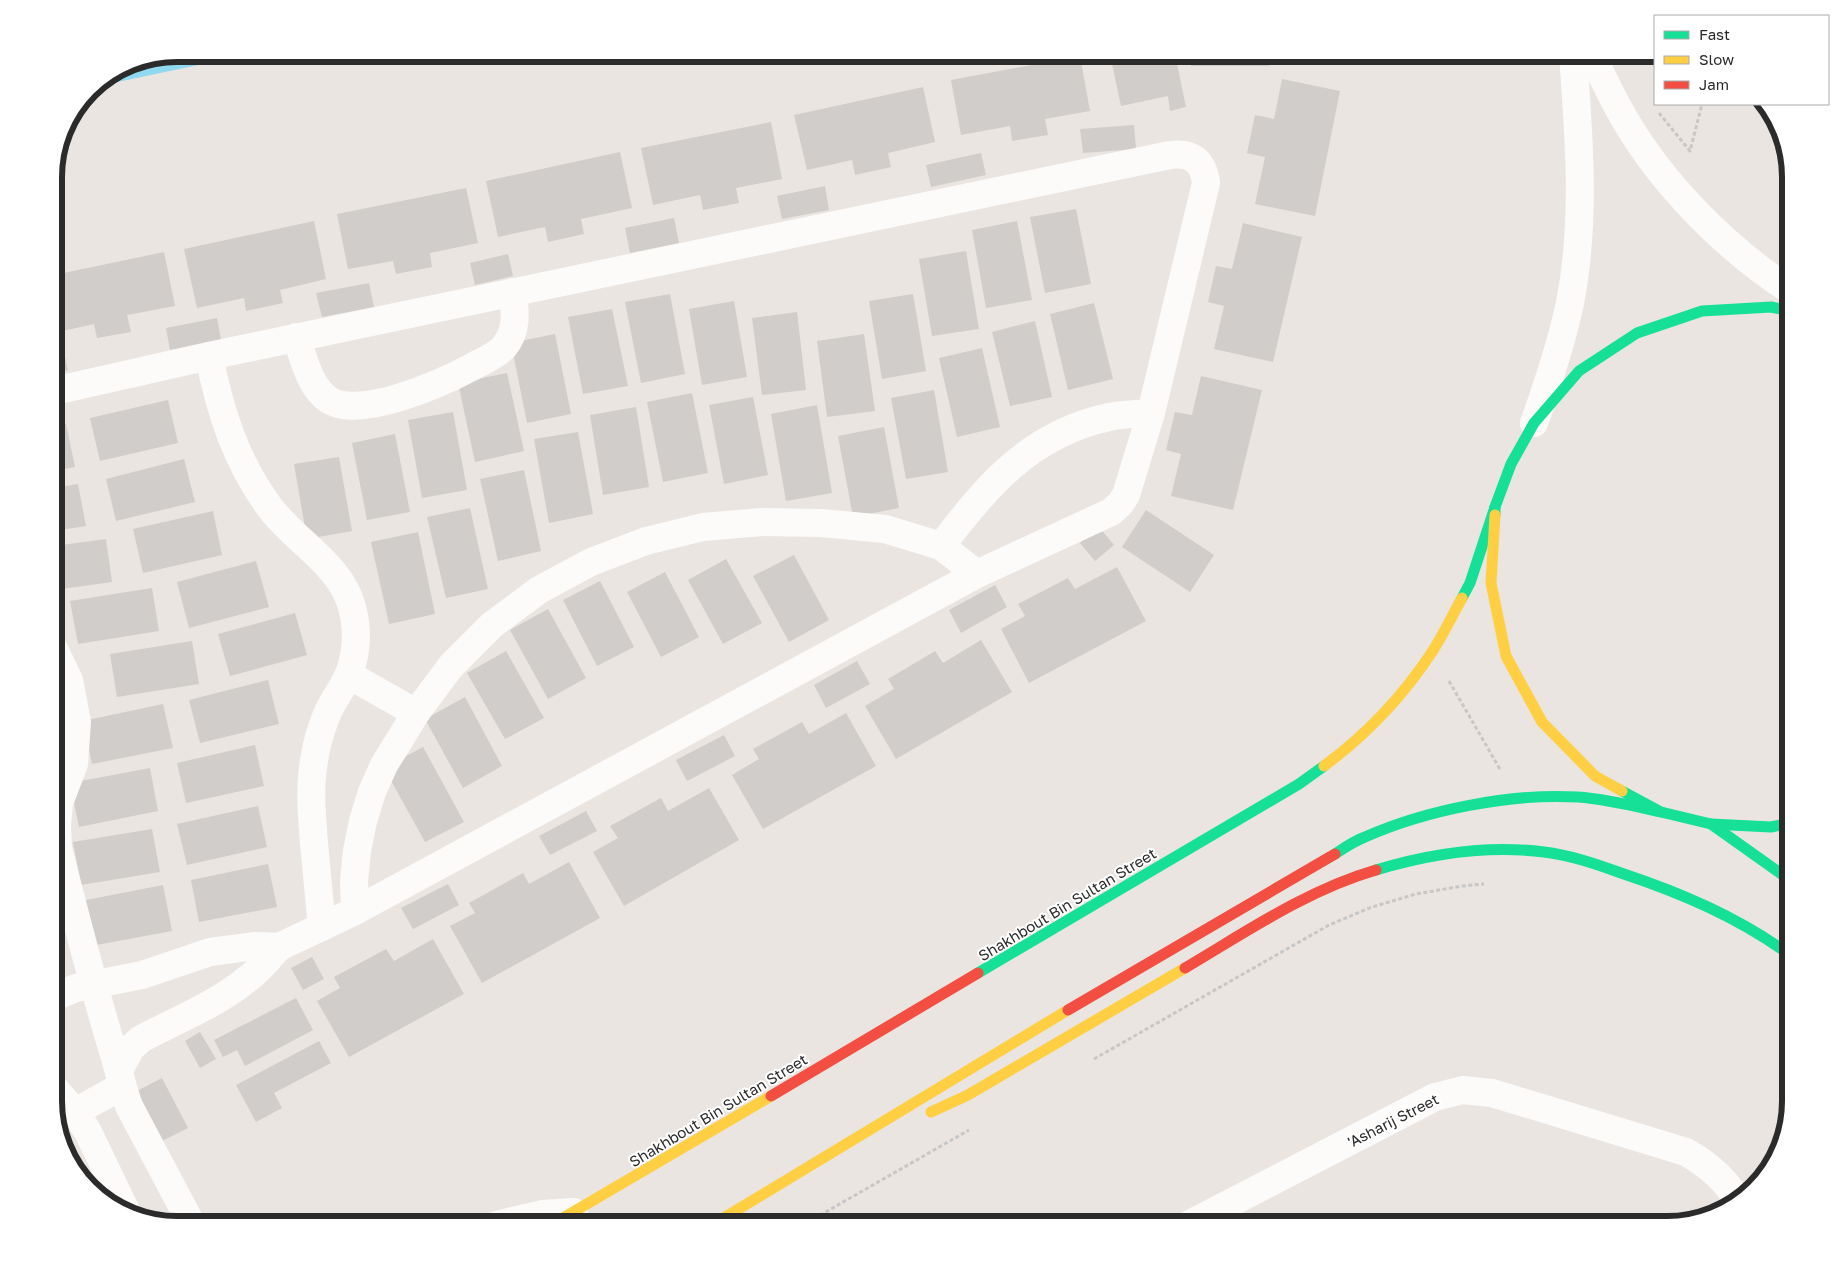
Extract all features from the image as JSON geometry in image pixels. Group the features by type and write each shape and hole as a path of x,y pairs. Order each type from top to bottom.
{"main road":[{"name":"Shakhbout Bin Sultan Street","path":"567,1216 1299,784 1350,747 1394,702 1432,652 1470,583 1511,464 1534,423 1579,371 1636,333 1702,311 1771,307 1782,309"},
{"path":"1495,507 1491,583 1506,656 1542,722 1595,776 1662,812"},
{"path":"727,1216 866,1134 1098,992 1364,837 1402,822 1456,808 1517,798 1575,797 1614,801 1711,824 1771,827 1782,825"},
{"path":"1711,824 1782,874"},
{"path":"918,1117 968,1094 1324,888 1360,874 1430,857 1475,851 1529,850 1552,853 1618,872 1673,891 1720,911 1771,940 1782,949"},
{"path":"866,1134 900,1124"}],"street":[{"path":"1534,423 1555,364 1570,302 1578,240 1581,177 1574,62"},
{"path":"1595,62 1624,119 1667,180 1718,234 1782,284"},
{"path":"63,389 513,292 1180,154 1191,156 1200,163 1205,173 1206,183 1151,413 1126,495 1120,504 1102,517 977,574 355,911 322,927 278,946 256,946 210,952 142,975 76,988 63,993"},
{"path":"296,338 311,379 320,393 330,401 342,405 378,403 410,394 456,375 493,356 511,337 515,316 513,292"},
{"path":"209,356 217,396 231,436 248,473 271,508 290,530 326,564 342,584 352,606 356,629 355,652 348,675 327,714 319,737 311,786 322,927"},
{"path":"941,546 990,485 1025,454 1065,431 1110,417 1151,413"},
{"path":"355,911 354,881 357,851 363,821 372,792 384,765 416,713 451,666 492,625 539,590 557,580 591,562 646,541 703,527 762,522 821,522 885,529 941,546 977,574"},
{"path":"63,666 70,680 77,722 74,764 63,793"},
{"path":"348,675 416,713"},
{"path":"63,868 92,985 129,1106 187,1216"},
{"path":"75,1112 120,1078 131,1048 141,1039 228,994 264,964 278,946"},
{"name":"'Asharij Street","path":"1205,1216 1435,1097 1463,1090 1492,1094 1686,1152 1718,1174 1734,1194"},
{"path":"63,1098 88,1132 121,1202"},
{"path":"534,1216 574,1212"}],"path":[{"path":"1657,110 1690,151 1702,105"},
{"path":"1432,652 1517,798"},
{"path":"1088,1063 1329,925 1372,907 1416,894 1462,886 1490,884"},
{"path":"819,1216 975,1127"}],"building":[{"path":"1046,62 1081,62 1090,111 1045,119 1048,135 1012,141 1010,126 961,135 951,80"},
{"path":"1112,62 1177,62 1186,107 1170,111 1168,96 1121,106"},
{"path":"1191,62 1270,62 1270,66 1191,66"},
{"path":"1282,79 1340,91 1315,216 1255,204 1265,157 1247,153 1255,115 1274,119"},
{"path":"923,87 935,142 888,153 891,167 855,175 852,160 807,170 794,115"},
{"path":"771,122 782,179 736,188 739,203 703,210 700,195 653,205 641,148"},
{"path":"1134,125 1136,149 1083,153 1080,129"},
{"path":"620,152 632,208 581,219 584,234 548,242 545,227 498,237 486,181"},
{"path":"981,153 986,175 931,187 926,165"},
{"path":"825,186 829,210 782,219 777,196"},
{"path":"466,188 478,243 430,253 432,267 396,274 393,261 348,269 337,214"},
{"path":"1076,209 1091,284 1045,293 1030,217"},
{"path":"674,218 679,243 630,253 625,228"},
{"path":"314,221 326,279 280,290 283,303 246,311 244,298 197,308 184,249"},
{"path":"1017,221 1032,300 986,308 972,230"},
{"path":"1243,223 1302,237 1273,362 1214,349 1224,306 1208,302 1216,266 1232,269"},
{"path":"966,251 979,329 932,336 919,259"},
{"path":"164,252 175,306 127,315 131,332 97,338 94,324 63,331 63,273"},
{"path":"508,254 513,276 475,285 470,263"},
{"path":"369,283 374,307 322,317 316,293"},
{"path":"670,294 685,374 641,383 625,302"},
{"path":"913,294 926,371 882,379 869,301"},
{"path":"734,301 747,377 702,385 689,309"},
{"path":"1094,303 1113,379 1068,390 1050,314"},
{"path":"612,309 628,386 583,394 568,317"},
{"path":"797,312 806,390 762,395 752,318"},
{"path":"217,318 221,340 170,350 166,328"},
{"path":"1035,321 1052,397 1010,406 992,332"},
{"path":"555,334 571,414 527,423 511,343"},
{"path":"864,334 875,411 827,417 817,341"},
{"path":"63,348 68,370 63,371"},
{"path":"982,348 1000,427 957,437 939,358"},
{"path":"507,373 524,451 475,462 458,383"},
{"path":"1201,376 1262,390 1233,510 1171,496 1181,454 1166,450 1175,412 1192,415"},
{"path":"934,390 948,472 906,479 891,398"},
{"path":"692,393 708,473 663,482 647,402"},
{"path":"753,397 768,475 724,484 709,405"},
{"path":"168,400 178,443 100,461 90,418"},
{"path":"817,405 832,493 786,501 771,414"},
{"path":"636,407 649,487 603,495 590,415"},
{"path":"453,412 467,490 422,498 408,420"},
{"path":"66,424 75,467 63,469 63,425"},
{"path":"884,427 899,508 853,517 838,436"},
{"path":"578,432 593,514 549,523 534,439"},
{"path":"395,434 410,512 367,520 352,443"},
{"path":"339,457 352,531 307,539 294,464"},
{"path":"184,459 195,502 116,521 106,479"},
{"path":"524,470 541,551 498,561 480,479"},
{"path":"78,484 86,526 63,530 63,486"},
{"path":"470,508 488,589 446,598 427,517"},
{"path":"1146,510 1214,555 1190,592 1122,547"},
{"path":"213,511 222,555 143,573 133,529"},
{"path":"1099,527 1114,545 1095,561 1080,543"},
{"path":"418,532 435,614 389,624 371,542"},
{"path":"106,539 112,582 63,589 63,545"},
{"path":"794,555 829,620 789,642 753,576"},
{"path":"726,559 762,623 723,644 688,580"},
{"path":"256,561 269,607 189,628 177,582"},
{"path":"1117,567 1146,621 1029,683 1001,629 1025,616 1018,604 1068,578 1075,589"},
{"path":"665,572 699,637 661,657 627,592"},
{"path":"600,581 634,647 597,666 563,600"},
{"path":"995,585 1007,607 961,633 949,610"},
{"path":"152,588 159,631 78,644 70,601"},
{"path":"548,609 586,678 548,699 510,630"},
{"path":"295,613 307,655 230,676 218,634"},
{"path":"981,640 1012,692 896,759 865,706 894,689 888,679 935,651 943,663"},
{"path":"192,641 199,684 117,697 110,654"},
{"path":"506,651 544,718 505,739 467,673"},
{"path":"857,661 870,684 826,708 814,685"},
{"path":"268,680 279,724 200,743 189,700"},
{"path":"465,697 502,766 463,788 425,719"},
{"path":"163,704 173,748 92,764 83,721"},
{"path":"846,713 876,766 763,829 732,775 759,759 753,749 802,722 809,734"},
{"path":"724,735 735,756 687,781 676,760"},
{"path":"255,745 264,786 186,803 177,763"},
{"path":"423,747 464,822 425,842 384,768"},
{"path":"150,768 158,811 79,827 70,783"},
{"path":"709,788 739,840 624,906 593,852 618,838 610,826 661,798 668,811"},
{"path":"258,806 267,847 187,865 177,824"},
{"path":"586,811 597,831 550,855 539,836"},
{"path":"152,829 160,872 81,885 73,842"},
{"path":"569,862 600,918 482,983 450,926 475,913 469,903 523,873 529,884"},
{"path":"268,864 277,907 199,922 191,880"},
{"path":"448,884 459,905 413,929 401,908"},
{"path":"163,885 172,931 91,946 81,901"},
{"path":"433,939 464,994 349,1057 317,1001 340,988 334,977 386,949 394,961"},
{"path":"312,957 324,979 303,990 291,968"},
{"path":"296,998 313,1030 245,1066 237,1050 223,1057 214,1040"},
{"path":"200,1032 216,1059 200,1068 185,1041"},
{"path":"319,1041 331,1063 274,1093 282,1108 256,1122 236,1085"},
{"path":"162,1078 188,1128 162,1141 137,1091"}],"waterway":[{"path":"125,75 183,63"}],"traffic: fast":[{"path":"1495,515 1495,507 1511,464 1534,423 1579,371 1637,333 1702,311 1771,307 1782,309"},
{"path":"1462,598 1470,583 1495,507"},
{"path":"978,973 1299,784 1324,766"},
{"path":"1622,791 1661,812 1711,824 1771,827 1782,825"},
{"path":"1335,854 1349,845 1389,827 1442,811 1497,801 1552,796 1578,797 1609,801 1661,812"},
{"path":"1711,824 1782,874"},
{"path":"1376,870 1417,859 1481,850 1523,850 1563,855 1602,866 1709,907 1750,929 1782,949"}],"traffic: slow":[{"path":"1495,515 1491,583 1506,656 1542,722 1595,776 1622,791"},
{"path":"1324,766 1369,728 1409,684 1436,646 1462,598"},
{"path":"931,1112 968,1095 1185,968"},
{"path":"727,1216 1068,1010"},
{"path":"566,1216 771,1096"}],"traffic: jam":[{"path":"1068,1010 1335,854"},
{"path":"1185,968 1301,900 1350,878 1376,870"},
{"path":"771,1096 978,973"}]}
